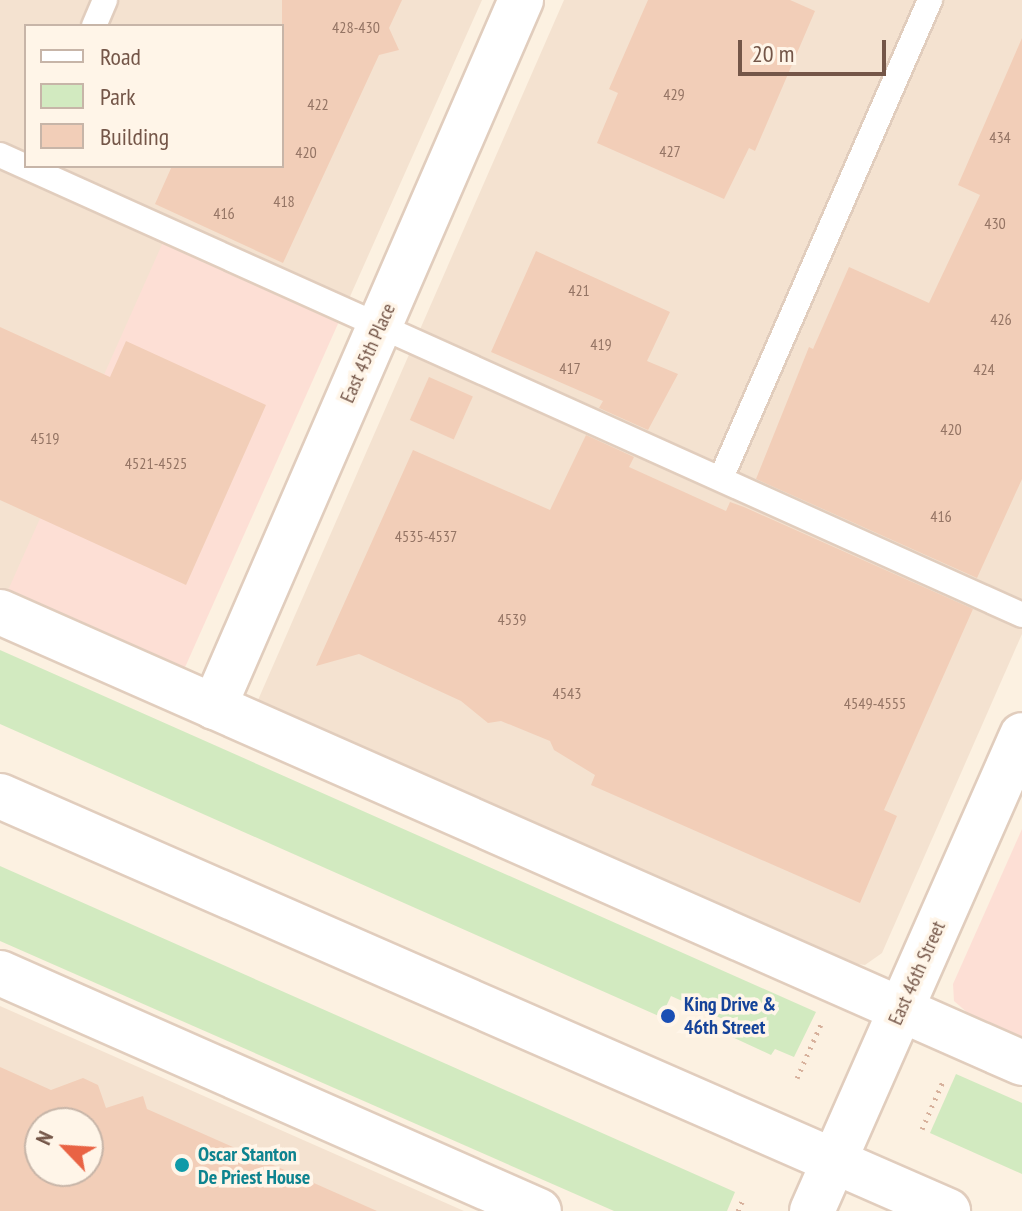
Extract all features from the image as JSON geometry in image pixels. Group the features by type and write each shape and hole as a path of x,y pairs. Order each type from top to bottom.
{"street":[{"name":"East 45th Place","path":"214,707 521,0"},
{"path":"0,612 1022,1063"},
{"name":"East 46th Street","path":"812,1211 1022,735"},
{"path":"0,796 948,1211"},
{"path":"0,973 539,1211"}],"lane":[{"path":"95,24 105,0"},
{"path":"721,478 930,0"},
{"path":"0,155 24,165"},
{"path":"32,168 1022,615"}],"path":[{"path":"797,1078 824,1018"},
{"path":"922,1129 947,1072"},
{"path":"738,1211 744,1197"}],"shaded area":[{"path":"0,0 482,0 344,310 9,594 0,590"},
{"path":"564,0 1022,0 1022,634 882,953 865,965 849,963 258,700"},
{"path":"168,231 344,310 183,671 7,593"},
{"path":"1022,829 1022,1038 969,1014 954,1001 953,984"},
{"path":"0,1006 464,1211 0,1211"}],"green space":[{"path":"0,650 816,1012 794,1057 775,1049 771,1055 730,1036 734,1024 671,996 661,1017 0,724"},
{"path":"0,866 735,1192 727,1211 614,1211 0,941"},
{"path":"956,1074 1022,1103 1022,1174 930,1133"}],"building":[{"path":"282,0 402,0 389,28 399,50 379,55 283,263 155,204 171,168 284,168"},
{"path":"648,0 790,0 815,11 755,151 749,148 724,199 597,143 618,93 609,89"},
{"path":"1022,38 1022,479 977,578 756,479 809,347 813,349 849,267 929,303 980,195 958,185"},
{"path":"536,251 670,312 647,361 678,374 648,430 599,408 603,401 491,352"},
{"path":"0,327 110,377 126,341 266,405 186,585 0,500"},
{"path":"429,377 473,397 454,439 410,420"},
{"path":"586,435 634,457 629,467 726,511 730,502 744,507 973,609 884,810 897,816 860,903 591,785 595,775 554,750 550,741 501,721 488,723 461,701 359,654 316,666 413,450 550,510"},
{"path":"0,1067 51,1090 83,1078 98,1085 106,1108 143,1096 147,1109 377,1211 0,1211"}],"place":[{"name":"King Drive & 46th Street","path":"668,1016"},
{"name":"Oscar Stanton De Priest House","path":"182,1165"}]}
